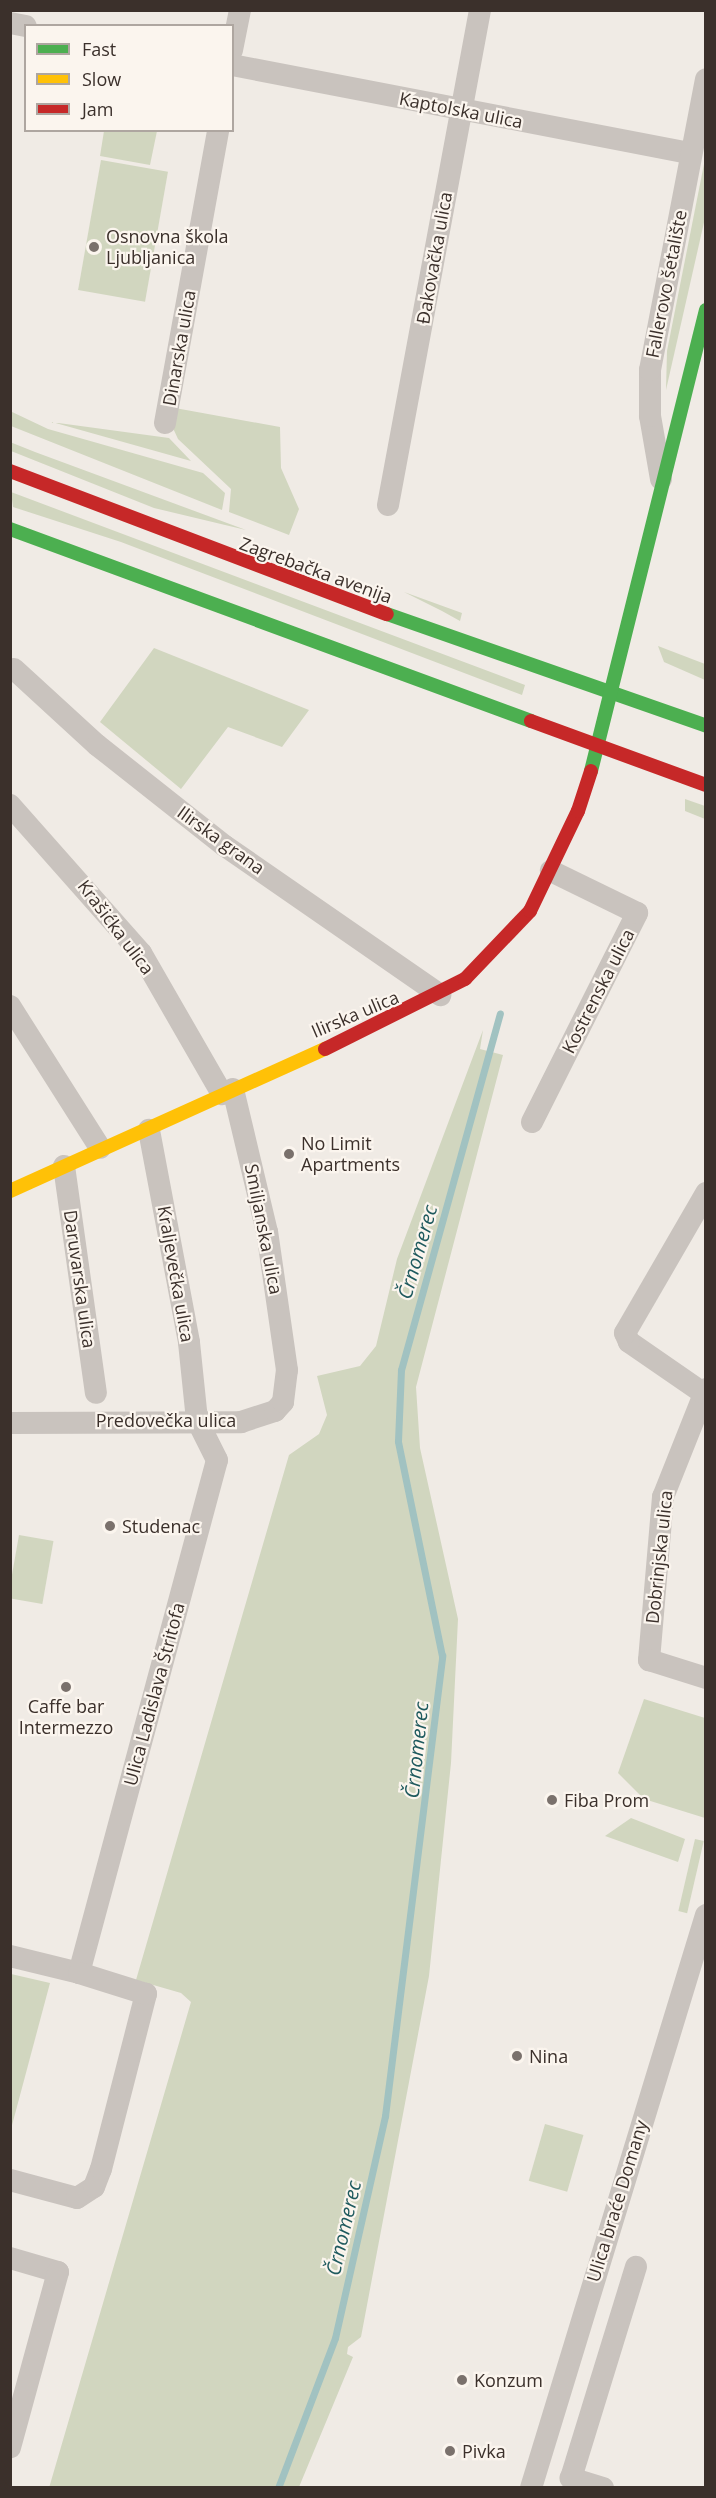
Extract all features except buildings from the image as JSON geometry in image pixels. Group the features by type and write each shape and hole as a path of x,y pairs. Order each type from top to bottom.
{"main road":[{"name":"Fallerovo šetalište","path":"611,696 705,310"},
{"name":"Zagrebačka avenija","path":"10,471 611,696 705,726"},
{"path":"10,529 598,748 705,785"},
{"path":"598,748 611,696"},
{"name":"Ilirska ulica","path":"10,1191 100,1148 149,1130 440,994 506,941 551,872 598,748"}],"street":[{"path":"234,40 240,10"},
{"name":"Đakovačka ulica","path":"388,505 480,10"},
{"name":"Kaptolska ulica","path":"234,65 690,153"},
{"name":"Fallerovo šetalište","path":"662,490 648,389 705,79"},
{"name":"Dinarska ulica","path":"165,423 218,132"},
{"name":"Ilirska grana","path":"14,669 97,745 225,846 440,994"},
{"name":"Krašićka ulica","path":"10,805 141,953 228,1092"},
{"name":"Kostrenska ulica","path":"532,1122 637,913 551,872"},
{"path":"10,1006 100,1148"},
{"name":"Smiljanska ulica","path":"228,1092 267,1232 287,1370"},
{"name":"Kraljevečka ulica","path":"149,1130 189,1342 197,1420"},
{"name":"Daruvarska ulica","path":"64,1166 96,1393"},
{"path":"704,1391 628,1342 626,1333 705,1193"},
{"name":"Predovečka ulica","path":"10,1423 197,1420 241,1422 275,1412 288,1390 287,1370"},
{"name":"Dobrinjska ulica","path":"704,1391 663,1497 649,1660 705,1678"},
{"name":"Ulica Ladislava Štritofa","path":"79,1973 217,1460 197,1420"},
{"name":"Ulica braće Domany","path":"531,2487 705,1915"},
{"path":"10,1956 79,1973 146,1994 101,2169 94,2187 77,2198 10,2180"},
{"path":"10,2258 58,2272 10,2448"},
{"path":"603,2487 571,2478 636,2267"}],"green space":[{"path":"104,132 157,132 150,165 100,156"},
{"path":"705,159 705,218 666,390 667,351"},
{"path":"101,160 168,172 145,302 78,290"},
{"path":"175,408 280,427 281,468 299,509 289,535 229,512 231,489 178,439 172,426"},
{"path":"10,411 48,429 203,473 225,493 222,510 11,426"},
{"path":"53,422 169,438 191,461"},
{"path":"10,442 246,530 154,508 11,451"},
{"path":"11,492 525,685 522,695 121,542 13,507"},
{"path":"404,592 462,613 460,621 442,611"},
{"path":"658,646 705,664 705,680 664,662"},
{"path":"154,648 309,710 282,747 228,727 181,789 100,722"},
{"path":"685,799 705,806 705,819 685,811"},
{"path":"483,1030 480,1049 503,1055 416,1387 420,1448 458,1619 451,1763 429,1976 361,2337 348,2347 347,2354 353,2357 299,2487 49,2488 191,2002 181,1993 136,1980 289,1455 319,1434 327,1415 317,1376 360,1366 376,1346 397,1259"},
{"path":"19,1535 53,1541 42,1604 10,1598"},
{"path":"644,1699 705,1718 705,1818 644,1799 618,1773"},
{"path":"631,1818 685,1839 678,1862 605,1836"},
{"path":"695,1839 704,1841 687,1913 678,1911"},
{"path":"10,1975 50,1983 11,2129"},
{"path":"545,2124 583,2135 567,2192 529,2181"}],"waterway":[{"name":"Črnomerec","path":"278,2488 335,2338 385,2116 442,1656 398,1441 401,1370 500,1014"}],"traffic: fast":[{"path":"591,771 706,310"},
{"path":"10,529 531,721"},
{"path":"387,614 706,726"}],"traffic: slow":[{"path":"10,1191 325,1049"}],"traffic: jam":[{"path":"10,471 387,614"},
{"path":"531,721 706,785"},
{"path":"325,1049 465,979 530,911 578,811 591,771"}],"place":[{"name":"Osnovna škola Ljubljanica","path":"94,247"},
{"name":"No Limit Apartments","path":"289,1154"},
{"name":"Studenac","path":"110,1526"},
{"name":"Caffe bar Intermezzo","path":"66,1687"},
{"name":"Fiba Prom","path":"552,1800"},
{"name":"Nina","path":"517,2056"},
{"name":"Konzum","path":"462,2380"},
{"name":"Pivka","path":"450,2451"}]}
